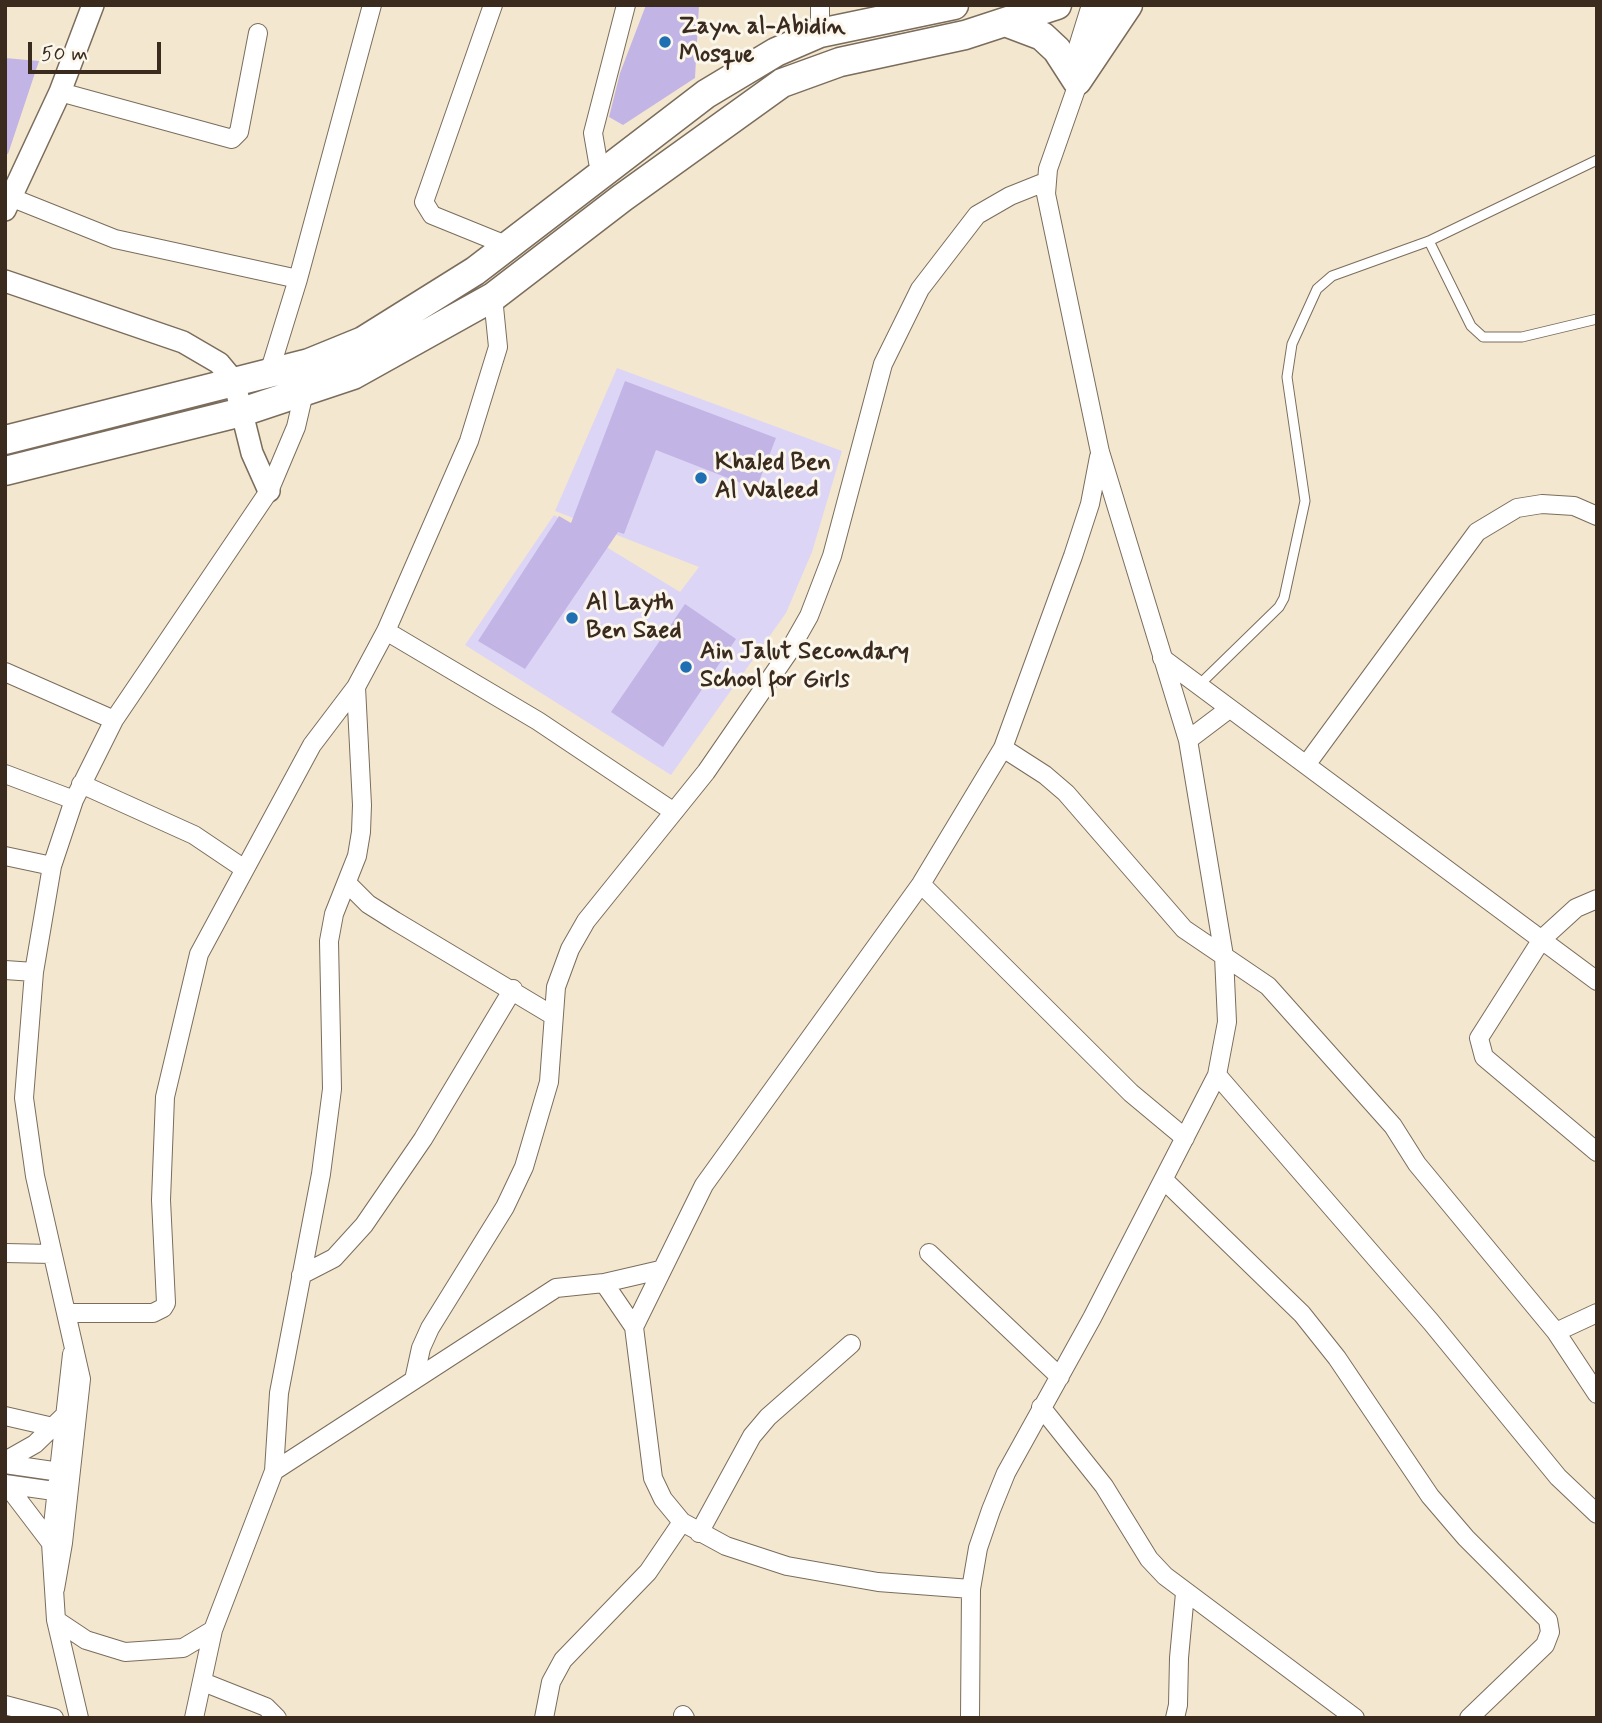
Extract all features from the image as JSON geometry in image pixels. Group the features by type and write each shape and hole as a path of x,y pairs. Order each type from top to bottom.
{"main road":[{"path":"5,440 309,363 363,341 475,271 706,94 776,51 821,33 954,5"},
{"path":"5,471 243,412 354,375 493,297 622,198 782,83 840,62 965,35 1058,5"},
{"path":"1005,22 1042,36 1057,50 1077,81 1128,5"}],"street":[{"path":"93,5 60,92 8,204 115,239 298,279"},
{"path":"269,373 298,279 372,5"},
{"path":"493,5 424,202 432,215 506,245"},
{"path":"605,174 597,162 593,133 626,5"},
{"path":"820,5 821,33"},
{"path":"1077,81 1076,56 1091,5"},
{"path":"970,1718 971,1589 978,1548 991,1510 1006,1473 1060,1377 1217,1075 1227,1023 1224,956 1188,740 1100,452 1045,182 1077,81 1094,45 1102,5"},
{"path":"60,92 232,139 239,132 258,33"},
{"path":"414,1380 421,1348 430,1328 505,1207 524,1167 549,1082 553,1049 552,1015 563,963 586,922 706,772 788,653 809,616 832,556 883,365 920,289 977,215 1010,196 1045,182"},
{"path":"5,281 183,342 219,363 234,381 253,453 269,491"},
{"path":"67,1313 153,1313 163,1308 166,1303 160,1189 164,1097 199,954 243,868 312,745 356,687 386,631 469,441 498,347 493,297"},
{"path":"55,1588 64,1473 81,1378 35,1176 24,1098 34,972 52,866 78,792 114,720 269,491 296,427 309,363"},
{"path":"634,1327 704,1185 921,884 1003,748 1073,556 1090,504 1100,452"},
{"path":"1306,765 1477,532 1517,508 1542,504 1574,506 1597,516"},
{"path":"386,631 538,721 674,813"},
{"path":"1162,658 1197,687 1597,981"},
{"path":"5,672 114,720"},
{"path":"194,1718 213,1630 274,1471 279,1393 321,1174 332,1089 330,928 357,856 362,805 356,687"},
{"path":"1188,740 1229,709"},
{"path":"1003,748 1045,775 1066,793 1177,921 1268,986 1355,1080 1392,1126 1417,1164 1556,1332 1597,1394"},
{"path":"5,774 78,792 194,835 243,868"},
{"path":"5,856 52,866"},
{"path":"347,883 368,904 513,989 552,1015"},
{"path":"921,884 1130,1093 1185,1138"},
{"path":"1597,899 1576,908 1542,939 1479,1038 1480,1050 1597,1152"},
{"path":"5,970 34,972"},
{"path":"300,1275 334,1258 364,1226 423,1139 513,989"},
{"path":"1217,1075 1431,1322 1558,1477 1597,1514"},
{"path":"5,1097 24,1098"},
{"path":"1164,1180 1302,1314 1337,1358 1430,1496 1466,1538 1548,1620 1550,1632 1545,1645 1469,1718"},
{"path":"5,1253 52,1254"},
{"path":"929,1253 1060,1377"},
{"path":"274,1471 556,1288 604,1283 660,1270"},
{"path":"604,1283 634,1327 653,1478 663,1499 682,1522 736,1550 787,1566 878,1581 971,1589"},
{"path":"1556,1332 1597,1313"},
{"path":"64,1473 58,1422 74,1343"},
{"path":"699,1533 752,1436 768,1417 851,1344"},
{"path":"1041,1408 1104,1486 1149,1559 1185,1593 1355,1718"},
{"path":"5,1416 58,1422"},
{"path":"5,1463 35,1444 58,1422"},
{"path":"5,1463 64,1473"},
{"path":"6,1484 62,1492"},
{"path":"6,1484 51,1543"},
{"path":"62,1492 51,1543 57,1620 79,1718"},
{"path":"544,1718 551,1682 563,1660 648,1572 682,1522"},
{"path":"1175,1718 1185,1593"},
{"path":"57,1620 86,1640 125,1652 183,1648 213,1630"},
{"path":"203,1682 266,1707 277,1718"},
{"path":"5,1705 54,1718"}],"lane":[{"path":"1197,687 1279,607 1284,598 1292,553 1304,514 1304,484 1287,377 1292,344 1304,312 1317,289 1332,276 1429,241 1597,160"},
{"path":"1429,241 1471,326 1483,337 1522,337 1597,319"}],"shaded area":[{"path":"617,368 842,451 812,552 786,613 671,775 465,645 554,515 680,592 699,567 555,511"}],"building":[{"name":"Zayn al-Abidin Mosque","path":"646,5 699,5 695,78 623,125 609,117 620,73"},
{"path":"5,58 39,61 8,154 5,153"},
{"name":"Khaled Ben Al Waleed","path":"625,381 776,438 756,489 656,450 624,534 618,532 525,669 478,641 559,516 571,523"},
{"name":"Ain Jalut Secondary School for Girls","path":"685,604 736,639 663,747 611,712"}],"place":[{"name":"Zayn al-Abidin Mosque","path":"665,42"},
{"name":"Khaled Ben Al Waleed","path":"701,478"},
{"name":"Al Layth Ben Saed","path":"572,618"},
{"name":"Ain Jalut Secondary School for Girls","path":"686,667"}]}
